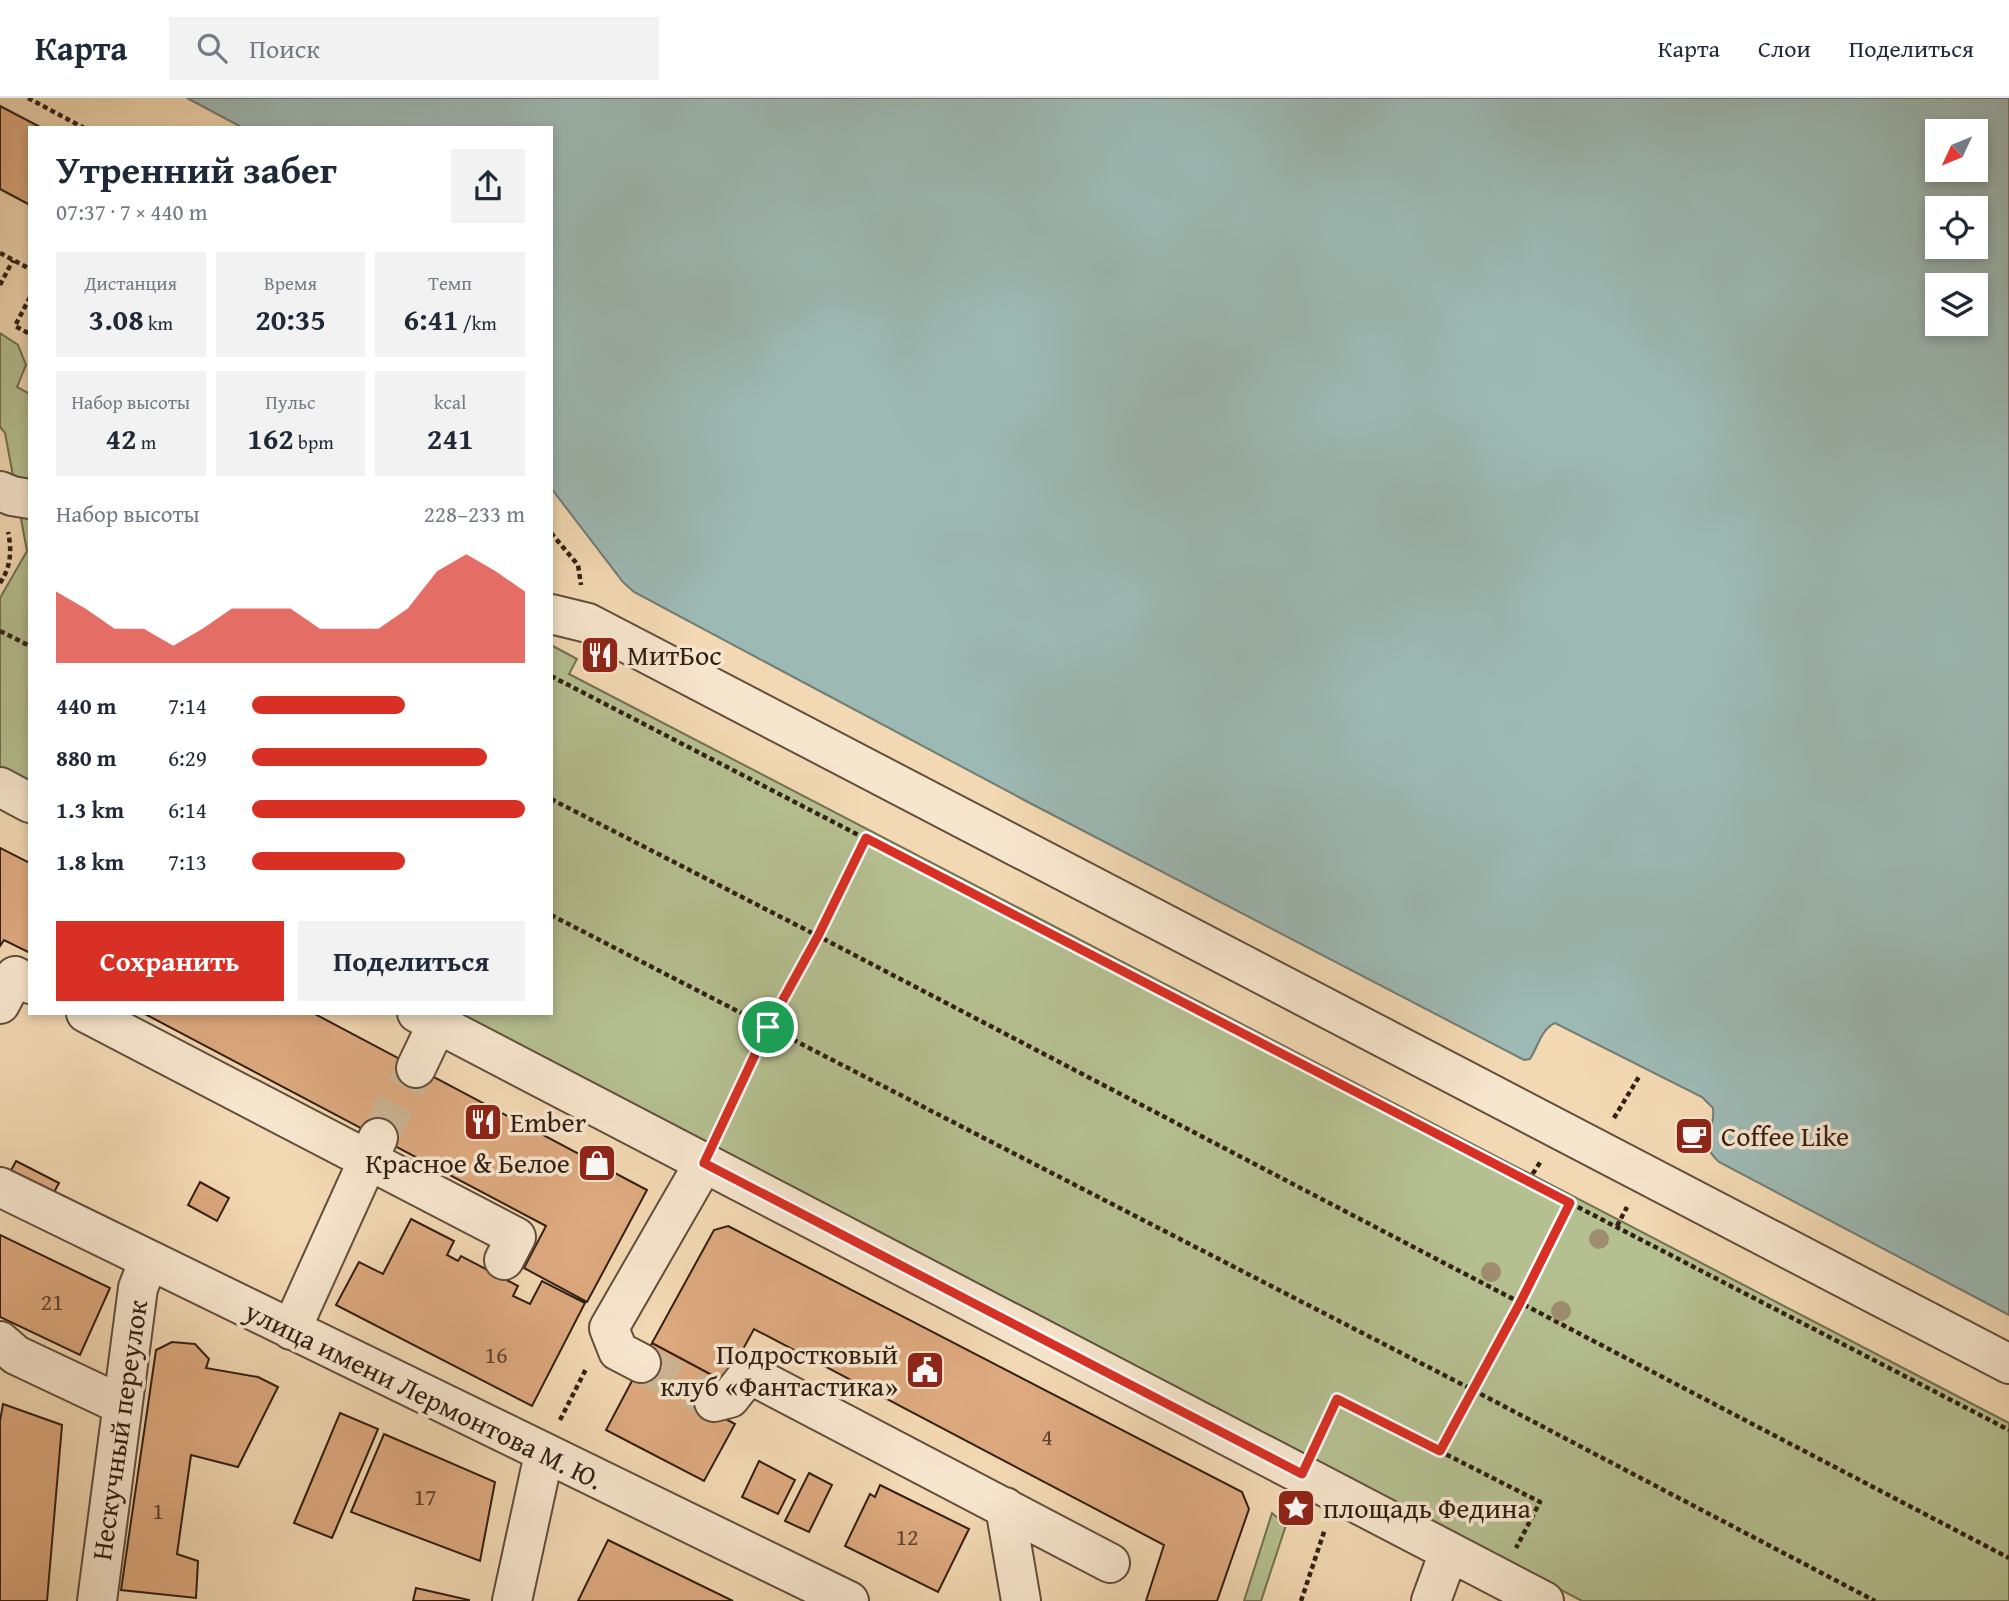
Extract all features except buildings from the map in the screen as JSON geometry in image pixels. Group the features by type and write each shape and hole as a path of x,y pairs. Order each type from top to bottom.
{"street":[{"path":"553,614 588,623 2009,1364"},
{"path":"0,787 28,802"},
{"path":"0,1004 15,976 28,983"},
{"path":"90,1015 372,1148 516,1237 504,1260"},
{"path":"416,1068 427,1019 1544,1601"},
{"path":"291,1330 372,1148"},
{"path":"641,1363 618,1350 609,1328 704,1163"},
{"name":"улица имени Лермонтова М. Ю.","path":"0,1188 849,1601"},
{"name":"Нескучный переулок","path":"97,1601 138,1288 149,1260"},
{"path":"5,1359 122,1405"},
{"path":"713,1402 730,1398 749,1374 1110,1563"},
{"path":"512,1601 544,1454"},
{"path":"1005,1507 1021,1601"},
{"path":"1431,1601 1449,1552"}],"path":[{"path":"29,98 81,126"},
{"path":"0,253 28,268"},
{"path":"0,285 13,260"},
{"path":"28,301 15,327 28,333"},
{"path":"0,583 10,562 11,503"},
{"path":"553,535 578,565 588,623"},
{"path":"0,631 28,645"},
{"path":"553,677 2009,1430"},
{"path":"553,800 2009,1558"},
{"path":"704,1163 768,1027 818,936 866,838"},
{"path":"553,916 1473,1390 1874,1601"},
{"path":"1596,1148 1640,1074"},
{"path":"1528,1181 1547,1151"},
{"path":"1617,1226 1632,1196"},
{"path":"1440,1451 1520,1303 1570,1203"},
{"path":"565,1411 587,1367"},
{"path":"1302,1474 1337,1399 1541,1502 1500,1578"},
{"path":"1301,1601 1337,1493"}],"green space":[{"path":"0,333 18,345 26,365 17,387 28,393 28,789 0,775 0,598 27,551 5,433 0,427"},
{"path":"553,646 577,659 569,674 2009,1423 2009,1601 1582,1601 461,1015 553,1015"},
{"path":"1272,1513 1286,1525 1261,1601 1244,1601"}],"water":[{"path":"187,98 2009,98 2009,1315 1719,1162 1712,1155 1708,1143 1713,1108 1702,1097 1555,1023 1543,1034 1530,1059 1524,1060 1026,801 634,592 623,582 553,491 553,126 239,126"}],"tunnel":[{"path":"378,1138 416,1068"},
{"path":"641,1363 714,1402"}],"place":[{"name":"МитБос","path":"600,655"},
{"name":"Ember","path":"483,1122"},
{"name":"Coffee Like","path":"1694,1136"},
{"name":"Красное & Белое","path":"597,1163"},
{"name":"Подростковый клуб «Фантастика»","path":"925,1370"},
{"name":"площадь Федина","path":"1296,1508"}],"route":[{"path":"866,838 1570,1203 1520,1303 1440,1451 1337,1399 1302,1474 704,1163 768,1027 818,936 866,838"}]}
